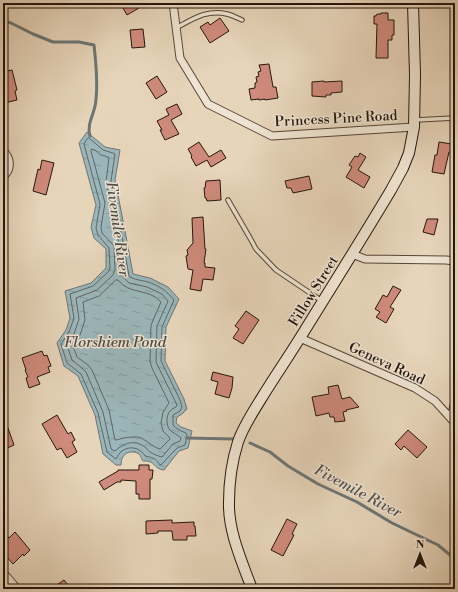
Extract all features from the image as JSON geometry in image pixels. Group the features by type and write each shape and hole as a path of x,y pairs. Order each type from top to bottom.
{"main road":[{"name":"Fillow Street","path":"252,589 236,545 232,529 229,503 232,469 239,441 252,413 323,301 404,168 409,153 414,123 415,81 413,3"}],"street":[{"name":"Princess Pine Road","path":"173,3 180,58 208,104 272,136 414,123"},
{"path":"3,151 9,159 10,166 7,174 3,176"},
{"path":"352,254 365,259 455,261"},
{"name":"Geneva Road","path":"300,338 415,388 435,401 453,421"},
{"path":"453,421 455,401"},
{"path":"3,574 16,589"}],"lane":[{"path":"176,28 200,15 206,14 227,14 242,20"},
{"path":"414,123 455,118"},
{"path":"228,200 256,249 276,270 323,301"}],"water":[{"name":"Florshiem Pond","path":"87,132 105,147 120,150 115,180 133,274 150,278 168,287 179,299 166,327 165,361 184,399 187,409 177,417 176,423 181,427 192,431 188,448 179,451 164,470 158,468 150,462 143,461 140,455 135,452 128,452 124,455 121,465 116,465 103,454 95,415 78,376 64,366 57,343 66,330 70,318 65,291 91,283 106,268 106,249 94,238 91,227 96,205 79,143"}],"building":[{"path":"120,3 136,3 139,8 127,15"},
{"path":"381,13 388,13 388,20 394,20 394,35 392,35 392,40 388,40 388,58 376,58 377,24 374,24 374,16"},
{"path":"220,18 229,31 210,43 200,27 208,22 210,25"},
{"path":"143,29 145,47 132,48 130,30"},
{"path":"269,64 273,87 276,87 278,98 251,100 249,89 255,88 255,83 257,82 256,77 259,76 258,72 261,71 259,65"},
{"path":"12,70 17,90 15,91 17,100 4,103 3,72"},
{"path":"157,76 167,92 156,99 146,83"},
{"path":"342,81 342,92 331,93 331,95 326,95 326,97 312,96 312,82"},
{"path":"177,104 182,114 171,120 179,134 165,140 157,121 169,115 166,109"},
{"path":"199,142 209,157 221,150 226,158 211,167 207,160 196,166 188,149"},
{"path":"439,142 452,144 444,174 432,172"},
{"path":"360,153 366,157 358,170 370,177 364,188 346,177 352,167 349,165 355,156 358,157"},
{"path":"42,160 54,163 46,195 33,191 38,169 40,170"},
{"path":"309,176 312,189 293,193 291,188 287,188 285,181"},
{"path":"220,180 221,200 207,201 205,198 204,188 206,181"},
{"path":"203,217 206,249 204,263 205,267 215,268 213,280 203,279 201,291 190,289 193,270 188,269 186,256 188,255 187,250 193,243 192,218"},
{"path":"427,219 438,219 434,235 423,232"},
{"path":"393,286 401,290 390,307 394,309 386,323 376,317 380,312 375,309 383,295 387,297"},
{"path":"246,311 259,320 243,344 233,338 239,329 235,326"},
{"path":"42,351 44,356 47,355 51,366 48,367 50,372 37,377 40,384 29,388 26,378 28,377 22,358"},
{"path":"213,372 233,377 229,398 215,394 218,382 211,380"},
{"path":"338,385 342,399 350,397 359,407 343,412 345,421 335,422 334,417 330,417 329,413 316,416 312,397 329,394 328,387"},
{"path":"57,415 68,434 71,432 75,440 72,442 77,452 67,458 61,448 57,450 42,424"},
{"path":"4,417 14,445 5,449 3,444"},
{"path":"408,430 427,447 417,458 404,446 401,450 395,444"},
{"path":"139,465 149,465 149,470 153,470 152,479 150,479 150,499 139,499 139,494 136,494 136,481 121,480 121,482 117,482 104,490 99,482 118,470 139,470"},
{"path":"287,519 297,524 292,534 294,535 283,556 271,550"},
{"path":"172,520 172,523 194,522 196,536 187,536 187,540 173,540 172,531 158,531 158,533 146,534 146,521"},
{"path":"3,531 9,538 15,532 30,550 24,556 23,554 13,564 3,549"},
{"path":"64,580 71,589 51,589"}],"waterway":[{"name":"Fivemile River","path":"3,21 11,23 53,42 79,42 94,45 97,92 96,104 89,127 90,136"},
{"name":"Fivemile River","path":"187,438 234,439"},
{"name":"Fivemile River","path":"250,443 270,452 288,466 318,484 357,502 392,523 438,545 455,559"}]}
